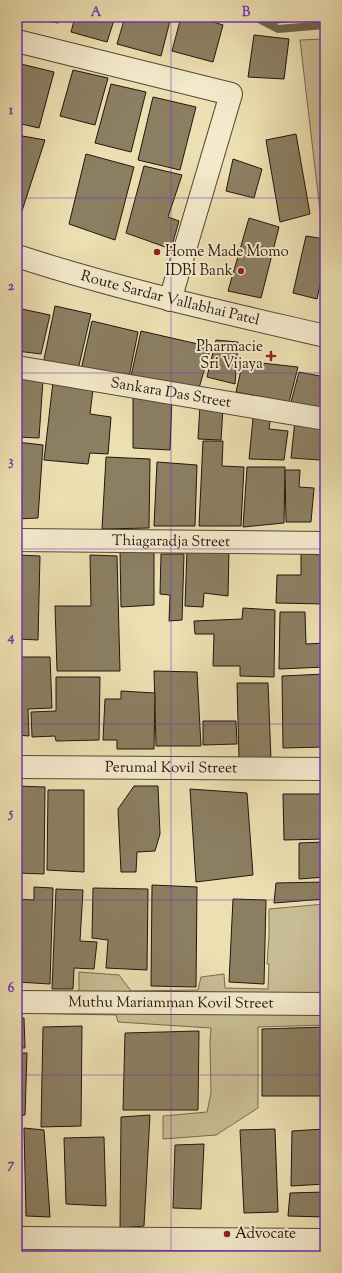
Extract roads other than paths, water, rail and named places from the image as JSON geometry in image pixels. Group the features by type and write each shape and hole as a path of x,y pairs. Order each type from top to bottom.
{"street":[{"path":"17,41 231,94 170,300"},
{"name":"Route Sardar Vallabhai Patel","path":"17,256 61,270 170,300 325,336"},
{"name":"Sankara Das Street","path":"17,367 325,419"},
{"name":"Thiagaradja Street","path":"17,540 325,543"},
{"name":"Perumal Kovil Street","path":"17,767 325,769"},
{"name":"Muthu Mariamman Kovil Street","path":"17,1002 325,1004"},
{"path":"17,1238 325,1240"}],"waterway":[{"path":"255,17 278,29 325,25"}],"place":[{"name":"Home Made Momo","path":"157,252"},
{"name":"IDBI Bank","path":"241,271"},
{"name":"Pharmacie Sri Vijaya","path":"271,356"},
{"name":"Advocate","path":"227,1234"}]}
